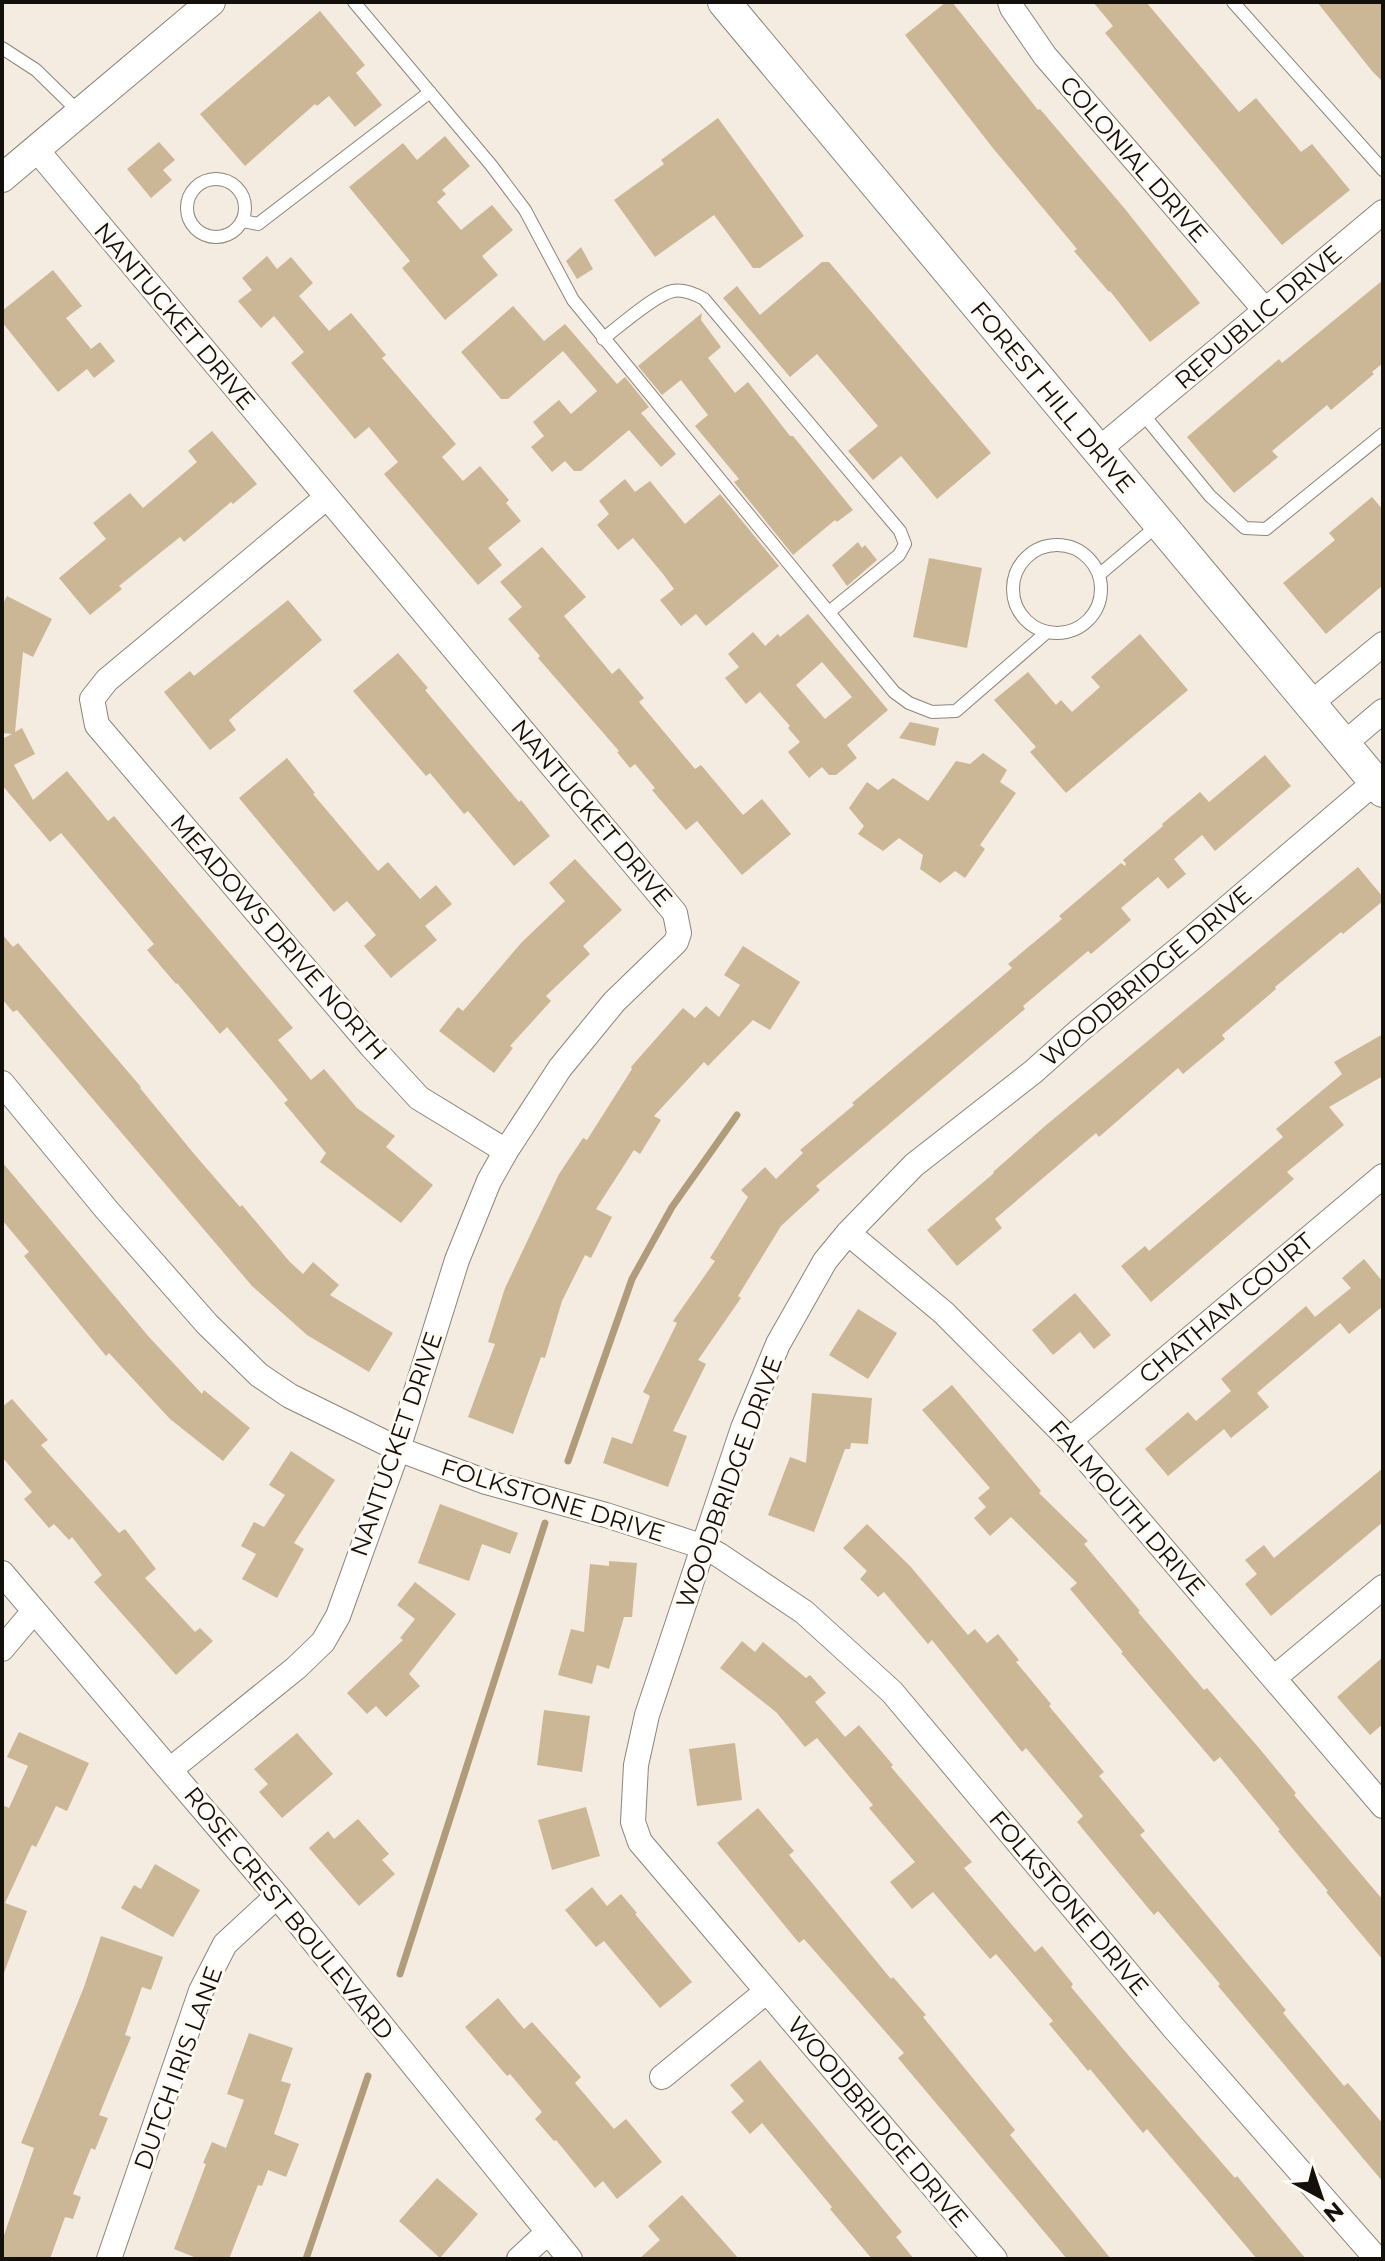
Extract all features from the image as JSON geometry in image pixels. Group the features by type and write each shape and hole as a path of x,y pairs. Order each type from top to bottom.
{"main road":[{"name":"FOREST HILL DRIVE","path":"724,2 1379,787"}],"street":[{"path":"2,178 211,2"},
{"name":"COLONIAL DRIVE","path":"1010,2 1045,56 1265,310"},
{"name":"NANTUCKET DRIVE","path":"36,149 675,913 679,933 676,942 614,1002 569,1057 489,1181 457,1260 398,1449 338,1616 323,1642 296,1668 171,1769"},
{"name":"REPUBLIC DRIVE","path":"1137,417 1383,212"},
{"path":"1097,451 1137,417"},
{"name":"MEADOWS DRIVE NORTH","path":"327,497 107,680 92,699 97,725 419,1098 506,1151"},
{"path":"1310,704 1383,644"},
{"path":"1344,744 1383,711"},
{"name":"WOODBRIDGE DRIVE","path":"995,2259 640,1842 633,1822 636,1765 647,1715 743,1428 778,1344 825,1261 914,1165 1033,1072 1080,1030 1379,787"},
{"name":"FOLKSTONE DRIVE","path":"2,1083 106,1209 207,1324 259,1375 290,1396 398,1449 486,1482 606,1515 704,1547 804,1612 892,1692 1173,2027 1377,2259"},
{"name":"CHATHAM COURT","path":"1070,1440 1383,1176"},
{"name":"FALMOUTH DRIVE","path":"848,1233 944,1313 1070,1440 1383,1806"},
{"name":"ROSE CREST BOULEVARD","path":"2,1573 277,1896 570,2259"},
{"path":"1274,1678 1383,1587"},
{"path":"2,1649 34,1611"},
{"name":"DUTCH IRIS LANE","path":"109,2259 201,1991 225,1944 277,1896"},
{"path":"662,2077 767,1991"},
{"path":"519,2259 548,2232"}],"lane":[{"path":"354,2 525,210 573,300 603,339 894,692 909,703 932,712 956,711 1047,632"},
{"path":"1233,2 1383,170"},
{"path":"2,48 36,70 80,113"},
{"path":"243,221 258,224 430,92"},
{"path":"208,180 227,180 241,192 245,201 243,221 230,234 210,237 194,227 189,218 188,199 192,191 208,180"},
{"path":"603,339 672,291 691,292 704,299 900,531 905,544 899,555 829,612"},
{"path":"1137,417 1210,496 1245,528 1266,529 1383,434"},
{"path":"1100,574 1159,524"},
{"path":"1063,545 1077,549 1090,559 1100,574 1102,590 1098,605 1090,618 1078,628 1047,632 1023,616 1016,603 1013,588 1016,573 1034,552 1048,546 1063,545"}],"building":[{"path":"946,2 952,2 1200,303 1150,342 1074,251 1077,249 905,35"},
{"path":"1093,2 1146,2 1239,112 1256,98 1301,152 1312,144 1350,190 1282,245 1105,33 1113,26"},
{"path":"1317,2 1383,2 1383,82 1372,71"},
{"path":"320,11 365,65 356,73 382,105 355,127 329,96 317,106 315,104 245,166 200,114"},
{"path":"718,118 804,236 760,268 753,268 714,215 655,257 614,200 664,164 661,160"},
{"path":"445,136 470,166 442,190 446,194 437,202 461,230 492,205 513,230 482,256 498,275 445,320 402,268 410,261 349,187 403,143 417,160"},
{"path":"159,142 175,160 163,170 172,180 151,198 127,169"},
{"path":"581,247 593,269 577,279 566,261"},
{"path":"267,256 277,269 291,257 313,283 299,296 329,331 351,313 386,355 382,358 456,444 442,457 463,481 480,466 509,500 506,503 521,521 488,548 502,565 478,585 384,474 398,462 369,427 355,439 291,363 304,352 274,316 261,328 238,301 252,290 242,278"},
{"path":"822,262 829,262 991,453 937,499 901,456 873,480 848,451 878,426 817,354 790,377 723,298 737,286 760,315"},
{"path":"53,270 82,306 66,318 91,349 100,342 115,361 94,378 87,369 58,392 2,322 2,311"},
{"path":"1383,280 1383,363 1331,410 1327,405 1272,451 1278,457 1234,493 1187,437 1279,359 1282,363"},
{"path":"513,306 544,341 565,324 617,384 625,377 649,407 641,413 676,454 661,467 629,430 581,471 574,471 565,461 552,472 531,447 544,436 533,422 559,400 571,414 597,391 563,351 508,399 501,399 461,352"},
{"path":"702,313 701,320 721,347 708,358 735,393 748,382 853,510 837,522 835,520 793,555 734,482 739,479 695,426 708,415 681,380 662,395 638,366"},
{"path":"212,431 257,484 184,542 180,537 119,586 122,589 90,615 59,578 106,539 93,523 130,493 143,508 197,462 188,451"},
{"path":"625,479 635,492 650,481 685,524 720,494 779,566 706,626 696,614 681,626 660,600 674,589 663,574 633,538 618,550 597,525 609,514 599,501"},
{"path":"1372,497 1383,510 1383,585 1326,634 1283,583 1335,540 1329,533"},
{"path":"858,542 862,548 865,545 877,560 847,586 832,565"},
{"path":"542,547 586,597 564,616 612,674 619,668 644,698 639,702 695,769 701,765 743,815 762,799 791,834 742,875 697,821 686,830 652,790 655,788 635,764 630,768 508,619 522,607 500,582"},
{"path":"929,558 982,568 967,648 913,637"},
{"path":"7,596 52,619 33,657 23,652 15,732 22,728 35,754 14,765 33,800 67,771 108,821 114,816 293,1028 278,1040 311,1080 324,1069 357,1108 395,1136 386,1147 433,1185 401,1223 320,1162 326,1153 284,1103 288,1100 227,1027 220,1034 176,984 147,950 154,944 61,833 50,842 2,785 2,739 12,734 2,733 2,606"},
{"path":"288,600 322,640 229,720 236,730 210,750 164,692 190,671 194,676"},
{"path":"808,614 888,710 847,745 857,758 836,775 829,775 822,767 809,778 788,752 800,742 788,728 790,726 760,692 746,704 725,678 739,667 728,654 753,632 765,646 778,634 780,637","holes":["822,662 852,697 825,719 796,685"]},
{"path":"1140,634 1188,690 1066,793 1030,752 1036,747 994,700 1028,672 1056,705 1061,700 1072,712 1100,687 1091,677"},
{"path":"398,653 428,688 425,690 550,836 514,866 468,811 464,814 430,773 426,776 353,691"},
{"path":"910,722 939,728 935,746 899,738"},
{"path":"983,753 1007,770 1000,782 1016,793 980,845 985,849 965,878 955,871 940,883 920,869 923,855 899,838 883,851 858,834 864,826 849,808 867,782 878,790 893,778 928,801 956,761 970,764"},
{"path":"1265,755 1291,786 1215,851 1202,835 1174,859 1186,874 1168,889 1158,877 1121,908 1131,920 1091,954 1088,951 1023,1006 1025,1009 816,1186 820,1190 781,1226 738,1296 741,1298 698,1360 706,1364 673,1431 687,1436 668,1487 603,1463 612,1437 632,1444 650,1396 643,1392 677,1323 673,1321 715,1261 710,1258 748,1197 741,1190 765,1167 776,1179 803,1153 800,1150 854,1105 852,1103 1012,968 1008,964 1062,919 1059,916 1121,863 1125,866 1123,860 1162,824 1200,792 1209,802"},
{"path":"287,758 378,871 388,862 420,899 436,885 452,904 425,926 437,940 391,978 364,946 376,935 347,901 334,912 239,798"},
{"path":"575,859 622,910 583,946 590,954 546,996 551,1001 510,1046 513,1048 494,1073 439,1031 458,1007 463,1011 522,942 565,901 549,883"},
{"path":"1358,867 1383,901 1275,987 1222,1035 1225,1039 1183,1074 1178,1068 1099,1137 1096,1133 995,1219 1002,1228 957,1266 927,1230 1045,1126"},
{"path":"2,934 13,947 18,943 195,1155 289,1261 303,1274 313,1262 339,1285 330,1295 393,1333 369,1372 307,1335 252,1286 17,1010 13,1012 2,999"},
{"path":"743,946 800,982 770,1030 753,1020 708,1066 704,1062 654,1116 661,1120 640,1154 634,1150 596,1209 612,1217 591,1258 585,1255 562,1301 545,1358 541,1357 513,1434 468,1417 495,1344 488,1342 505,1288 559,1174 583,1138 587,1140 631,1067 683,1008 695,1018 706,1006 719,1017 740,985 724,975"},
{"path":"1383,1034 1383,1076 1329,1107 1344,1125 1287,1172 1294,1179 1151,1302 1121,1266 1145,1246 1149,1251 1283,1137 1276,1129 1342,1074 1334,1062"},
{"path":"2,1162 149,1337 202,1394 204,1390 250,1428 223,1461 170,1419 109,1353 106,1356 24,1256 29,1252 2,1220"},
{"path":"1364,1259 1383,1282 1383,1306 1349,1334 1340,1323 1257,1393 1269,1407 1231,1438 1224,1429 1168,1476 1145,1449 1188,1412 1196,1421 1231,1391 1221,1379 1306,1306 1315,1317 1351,1288 1342,1278"},
{"path":"1075,1293 1111,1335 1094,1349 1080,1332 1053,1355 1032,1330"},
{"path":"858,1309 897,1333 868,1379 829,1355"},
{"path":"952,1385 1041,1491 1039,1493 1088,1541 1084,1544 1138,1612 1204,1690 1207,1688 1259,1748 1296,1793 1294,1795 1383,1900 1383,1960 1220,1757 1214,1762 1121,1653 1070,1589 1077,1583 1011,1517 990,1536 974,1518 986,1507 978,1498 990,1488 922,1410"},
{"path":"812,1393 872,1398 868,1444 851,1443 850,1449 845,1449 814,1532 768,1515 790,1457 806,1463"},
{"path":"12,1399 48,1440 41,1445 119,1533 125,1529 156,1569 145,1578 195,1632 200,1628 213,1641 176,1675 94,1582 102,1575 72,1537 69,1540 54,1524 49,1528 24,1499 32,1492 2,1457 2,1407"},
{"path":"291,1451 335,1480 294,1543 304,1549 277,1598 242,1579 256,1554 241,1546 254,1522 264,1527 285,1495 269,1485"},
{"path":"1383,1468 1383,1522 1271,1616 1245,1584 1257,1574 1245,1560 1264,1545 1274,1558"},
{"path":"440,1504 518,1533 510,1554 482,1544 469,1581 418,1563"},
{"path":"867,1524 910,1566 968,1635 975,1629 987,1643 998,1634 1019,1660 1016,1662 1051,1704 1049,1706 1104,1772 1099,1776 1145,1831 1140,1835 1286,2010 1283,2013 1344,2086 1348,2083 1383,2124 1383,2182 1158,1911 1154,1915 1077,1822 1083,1816 1026,1748 1022,1752 932,1640 928,1644 884,1592 878,1597 860,1579 867,1571 843,1548"},
{"path":"609,1561 637,1563 632,1617 624,1617 609,1669 597,1665 592,1684 558,1675 571,1629 584,1632 590,1564 609,1566"},
{"path":"415,1582 456,1614 409,1674 420,1686 386,1717 376,1706 367,1714 347,1693 403,1640 400,1638 415,1619 397,1605"},
{"path":"742,1641 755,1652 763,1642 806,1678 810,1675 826,1693 815,1702 845,1737 859,1725 972,1862 964,1868 1035,1952 1042,1946 1073,1984 1071,1987 1129,2056 1235,2178 1237,2176 1306,2259 1257,2259 1147,2129 1143,2133 1090,2069 1088,2071 1049,2024 1053,2021 996,1954 990,1959 933,1892 912,1909 890,1882 915,1862 869,1808 873,1805 817,1738 805,1747 776,1712 720,1668"},
{"path":"1383,1657 1383,1724 1370,1735 1337,1697"},
{"path":"544,1710 590,1716 582,1772 537,1765"},
{"path":"19,1732 89,1763 67,1811 56,1806 36,1847 32,1845 5,1903 27,1911 4,1973 2,1805 9,1808 28,1766 7,1757"},
{"path":"297,1733 333,1774 282,1818 259,1792 268,1784 254,1769"},
{"path":"735,1743 742,1800 697,1806 689,1749"},
{"path":"586,1807 600,1856 552,1870 538,1820"},
{"path":"758,1808 794,1851 789,1855 891,1979 893,1977 926,2015 923,2017 1015,2130 1010,2135 1111,2259 1067,2259 898,2058 904,2053 804,1939 799,1943 717,1843"},
{"path":"358,1819 389,1854 382,1860 395,1874 359,1906 309,1848 328,1831 334,1839"},
{"path":"155,1864 200,1890 173,1937 121,1908 134,1885 141,1889"},
{"path":"592,1887 607,1906 621,1894 692,1982 660,2008 604,1941 596,1947 565,1910"},
{"path":"101,1936 163,1957 151,1990 142,1987 125,2035 131,2037 99,2115 108,2118 95,2150 91,2148 73,2194 81,2197 73,2219 65,2217 50,2259 2,2259 2,2241 34,2148 21,2143 84,1987"},
{"path":"498,1998 524,2029 532,2022 581,2077 575,2083 614,2129 626,2119 662,2162 617,2199 603,2181 595,2188 535,2119 542,2112 465,2027"},
{"path":"249,2033 293,2048 281,2081 291,2084 274,2134 299,2144 286,2177 268,2170 262,2186 258,2185 229,2259 199,2259 174,2249 212,2142 226,2148 244,2100 227,2094"},
{"path":"760,2060 902,2232 896,2237 914,2259 872,2259 762,2123 750,2134 731,2112 744,2101 730,2085"},
{"path":"437,2178 478,2214 440,2258 399,2221"},
{"path":"682,2195 739,2259 639,2259 660,2240 648,2226"}],"waterway":[{"path":"568,1461 632,1279 672,1207 737,1115"},
{"path":"400,1974 545,1523"},
{"path":"306,2259 368,2076"}]}
